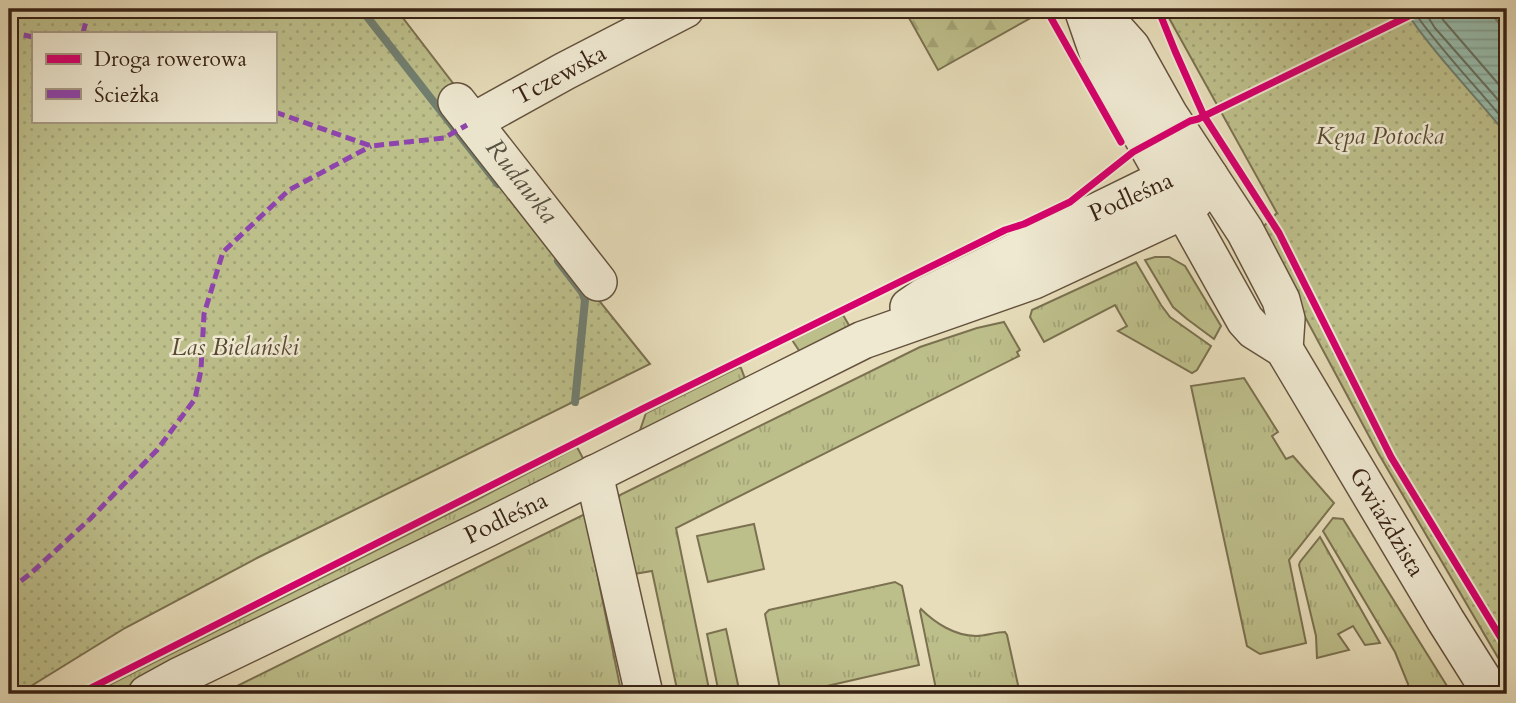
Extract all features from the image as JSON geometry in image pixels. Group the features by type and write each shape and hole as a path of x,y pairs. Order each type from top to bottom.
{"street":[{"name":"Tczewska","path":"598,282 465,112 565,72 685,9"},
{"name":"Gwiaździsta","path":"1083,9 1102,64 1245,320 1284,349 1492,694"},
{"path":"1097,9 1131,47 1169,115 1245,231 1282,300 1286,319 1284,349"},
{"name":"Podleśna","path":"147,694 863,340 1034,280 1184,209 1194,202 1209,176 1196,173 1166,178 925,296 863,340"},
{"path":"594,474 644,694"}],"green space":[{"name":"Las Bielański","path":"9,9 396,9 462,95 442,105 650,364 257,558 125,628 18,694 9,694"},
{"path":"904,9 1033,9 1036,15 938,70"},
{"name":"Kępa Potocka","path":"1164,9 1507,9 1507,673 1377,451 1259,231 1277,213"},
{"path":"1169,257 1185,266 1221,326 1214,339 1173,307 1145,260"},
{"path":"1136,262 1170,317 1211,346 1197,370 1192,373 1118,331 1127,326 1115,305 1044,342 1030,317 1032,310"},
{"path":"843,315 850,327 802,355 792,340"},
{"path":"1004,322 1020,350 1017,352 1019,356 676,528 710,694 678,694 652,571 634,574 616,502 620,495 920,347"},
{"path":"739,367 747,384 638,436 646,413"},
{"path":"1244,378 1278,432 1272,436 1286,459 1293,456 1334,503 1289,560 1306,643 1260,654 1247,646 1191,386"},
{"path":"577,447 585,462 158,671 120,694 91,694 480,498"},
{"path":"585,514 621,691 619,694 221,694"},
{"path":"1333,518 1343,519 1452,694 1410,694 1395,652 1323,531"},
{"path":"754,524 764,569 708,582 697,536"},
{"path":"1320,537 1380,643 1365,645 1353,626 1338,634 1349,650 1317,658 1316,636 1299,565"},
{"path":"895,582 902,586 919,665 792,694 781,694 765,614 769,610"},
{"path":"921,609 939,624 961,634 976,636 1005,632 1020,694 937,694"},
{"path":"726,629 740,694 719,694 707,634"}],"water":[{"path":"1404,9 1487,9 1507,32 1507,135 1441,58"}],"waterway":[{"name":"Rudawka","path":"361,9 498,184"},
{"name":"Rudawka","path":"558,261 585,300 575,402"}],"marked path":[{"path":"83,32 89,9"},
{"path":"9,32 32,37"},
{"path":"276,112 371,146 444,138 467,125"},
{"path":"9,590 90,519 157,450 195,399 201,370 204,314 223,252 289,190 371,146"}],"cycle path":[{"path":"1046,9 1121,142"},
{"path":"1158,9 1204,116 1279,233 1391,457 1507,648"},
{"path":"79,694 642,409 1005,230 1070,202 1133,152 1190,121 1423,9"}]}
